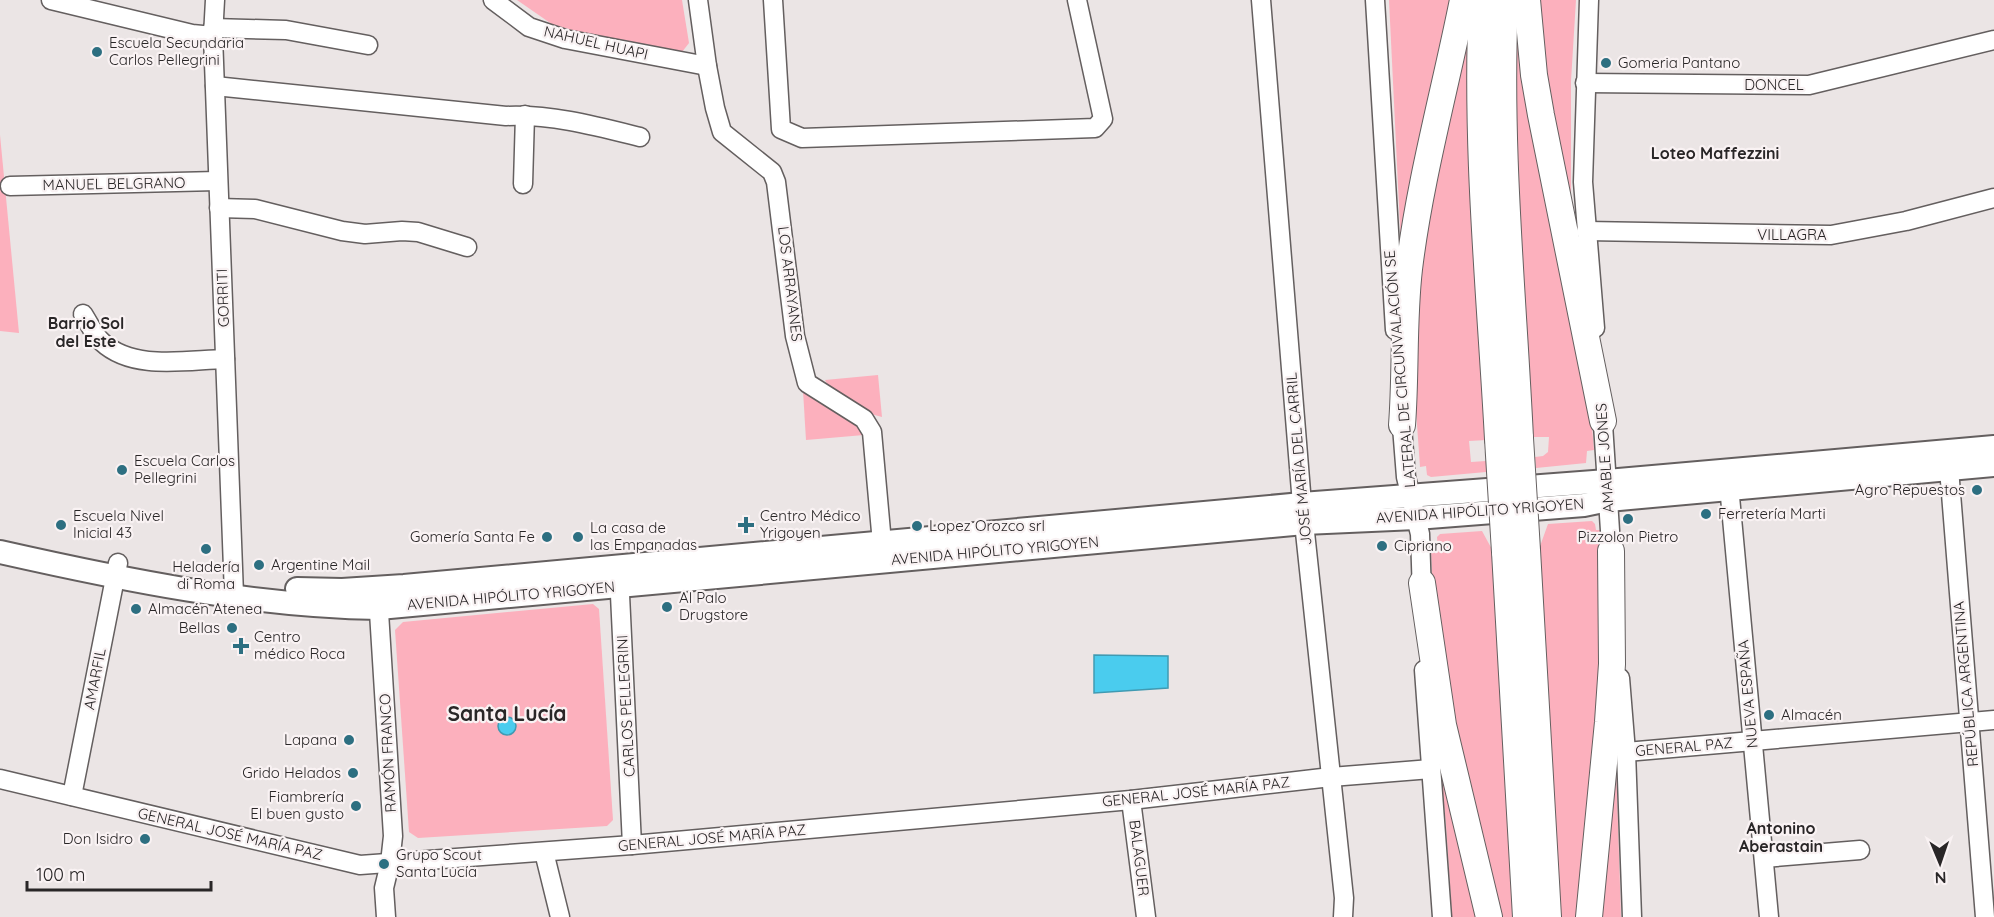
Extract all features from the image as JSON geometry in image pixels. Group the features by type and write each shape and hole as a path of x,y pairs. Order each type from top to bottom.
{"highway":[{"path":"1402,425 1410,261 1429,157 1463,0"},
{"path":"1482,0 1480,52 1483,177 1509,439 1516,551 1548,917"},
{"path":"1505,0 1509,439"},
{"path":"1527,0 1534,75 1541,115 1603,421"},
{"path":"1516,551 1526,917"},
{"path":"1589,917 1612,664 1611,551"},
{"path":"1422,583 1441,714 1489,917"}],"main road":[{"name":"AVENIDA HIPÓLITO YRIGOYEN","path":"0,552 234,588 254,600 309,604 1303,513 1410,495 1608,491 1948,460 1994,447"},
{"name":"AVENIDA HIPÓLITO YRIGOYEN","path":"1948,460 1994,465"},
{"name":"AVENIDA HIPÓLITO YRIGOYEN","path":"1303,513 1416,518 1584,505 1608,491"},
{"name":"AVENIDA HIPÓLITO YRIGOYEN","path":"0,538 117,569"}],"street":[{"path":"51,0 192,34 286,30 368,45"},
{"name":"GORRITI","path":"215,0 213,32 217,182 234,588"},
{"name":"NAHUEL HUAPI","path":"493,0 529,27 565,39 707,66"},
{"name":"LOS ARRAYANES","path":"698,0 707,66 722,132 772,172 776,182 795,336 807,383 864,419 872,432 882,552"},
{"path":"773,0 781,129 802,138 1095,128 1103,119 1077,0"},
{"name":"JOSÉ MARÍA DEL CARRIL","path":"1261,0 1303,513 1344,898 1343,917"},
{"name":"LATERAL DE CIRCUNVALACIÓN SE","path":"1375,0 1406,477 1419,534 1422,632 1442,917"},
{"name":"AMABLE JONES","path":"1589,0 1583,182 1603,421 1626,752 1632,917"},
{"name":"DONCEL","path":"1586,82 1809,85 1994,40"},
{"path":"215,86 506,116 525,115 568,119 640,137"},
{"path":"523,184 525,115"},
{"name":"MANUEL BELGRANO","path":"10,186 217,182"},
{"name":"VILLAGRA","path":"1586,231 1831,235 1906,221 1994,198"},
{"path":"219,208 255,209 342,231 365,234 418,232 467,247"},
{"path":"83,314 100,341 118,354 152,361 225,359"},
{"name":"REPÚBLICA ARGENTINA","path":"1948,460 1985,917"},
{"name":"NUEVA ESPAÑA","path":"1728,480 1769,917"},
{"name":"AMARFIL","path":"72,796 117,569"},
{"name":"CARLOS PELLEGRINI","path":"620,576 632,845"},
{"name":"RAMÓN FRANCO","path":"378,598 393,836 384,888 386,917"},
{"name":"GENERAL PAZ","path":"1626,752 1994,720"},
{"name":"GENERAL JOSÉ MARÍA PAZ","path":"0,778 360,864 632,845 1131,800 1331,777 1431,769"},
{"name":"BALAGUER","path":"1131,800 1146,917"},
{"path":"1764,858 1860,850"},
{"path":"544,852 560,917"}],"shaded area":[{"path":"517,0 682,0 689,43 682,52 556,27"},
{"path":"1389,0 1454,0 1401,247"},
{"path":"1516,0 1591,416 1594,450 1587,451 1586,463 1536,468 1535,457 1543,456 1548,452 1549,437 1533,437 1516,139"},
{"path":"1535,0 1576,0 1571,81 1571,206 1567,206"},
{"path":"1468,13 1487,440 1469,441 1471,462 1486,461 1486,472 1431,477 1427,475 1426,466 1420,467 1410,306"},
{"path":"0,135 19,333 0,331"},
{"path":"878,375 882,417 871,414 828,386 825,380"},
{"path":"803,391 858,422 864,435 806,440"},
{"path":"1592,521 1596,530 1600,530 1606,632 1584,917 1559,917 1539,549 1548,524"},
{"path":"1482,531 1494,553 1515,917 1493,917 1434,635 1431,549 1438,549 1437,537 1440,534"},
{"path":"593,604 599,609 613,820 607,826 418,838 409,832 395,630 403,622"},
{"path":"1437,732 1480,917 1452,917"},
{"path":"1616,762 1621,917 1597,917"}],"water":[{"path":"1094,655 1168,656 1168,688 1094,693"},
{"path":"503,717 511,717 516,722 514,733 503,735 498,730 498,722"}],"place":[{"name":"Escuela Secundaria Carlos Pellegrini","path":"97,52"},
{"name":"Gomeria Pantano","path":"1606,63"},
{"name":"Escuela Carlos Pellegrini","path":"122,470"},
{"name":"Agro Repuestos","path":"1977,490"},
{"name":"Ferretería Marti","path":"1706,514"},
{"name":"Pizzolon Pietro","path":"1628,519"},
{"name":"Escuela Nivel Inicial 43","path":"61,525"},
{"name":"Centro Médico Yrigoyen","path":"746,525"},
{"name":"Lopez Orozco srl","path":"917,526"},
{"name":"Gomería Santa Fe","path":"547,537"},
{"name":"La casa de las Empanadas","path":"578,537"},
{"name":"Cipriano","path":"1382,546"},
{"name":"Heladería di Roma","path":"206,549"},
{"name":"Argentine Mail","path":"259,565"},
{"name":"Al Palo Drugstore","path":"667,607"},
{"name":"Almacén Atenea","path":"136,609"},
{"name":"Bellas","path":"232,628"},
{"name":"Centro médico Roca","path":"241,646"},
{"name":"Almacén","path":"1769,715"},
{"name":"Lapana","path":"349,740"},
{"name":"Grido Helados","path":"353,773"},
{"name":"Fiambrería El buen gusto","path":"356,806"},
{"name":"Don Isidro","path":"145,839"},
{"name":"Grupo Scout Santa Lucía","path":"384,864"}],"district":[{"name":"Loteo Maffezzini","path":"1715,153"},
{"name":"Barrio Sol del Este","path":"86,332"},
{"name":"Santa Lucía","path":"507,714"},
{"name":"Antonino Aberastain","path":"1781,837"}]}
